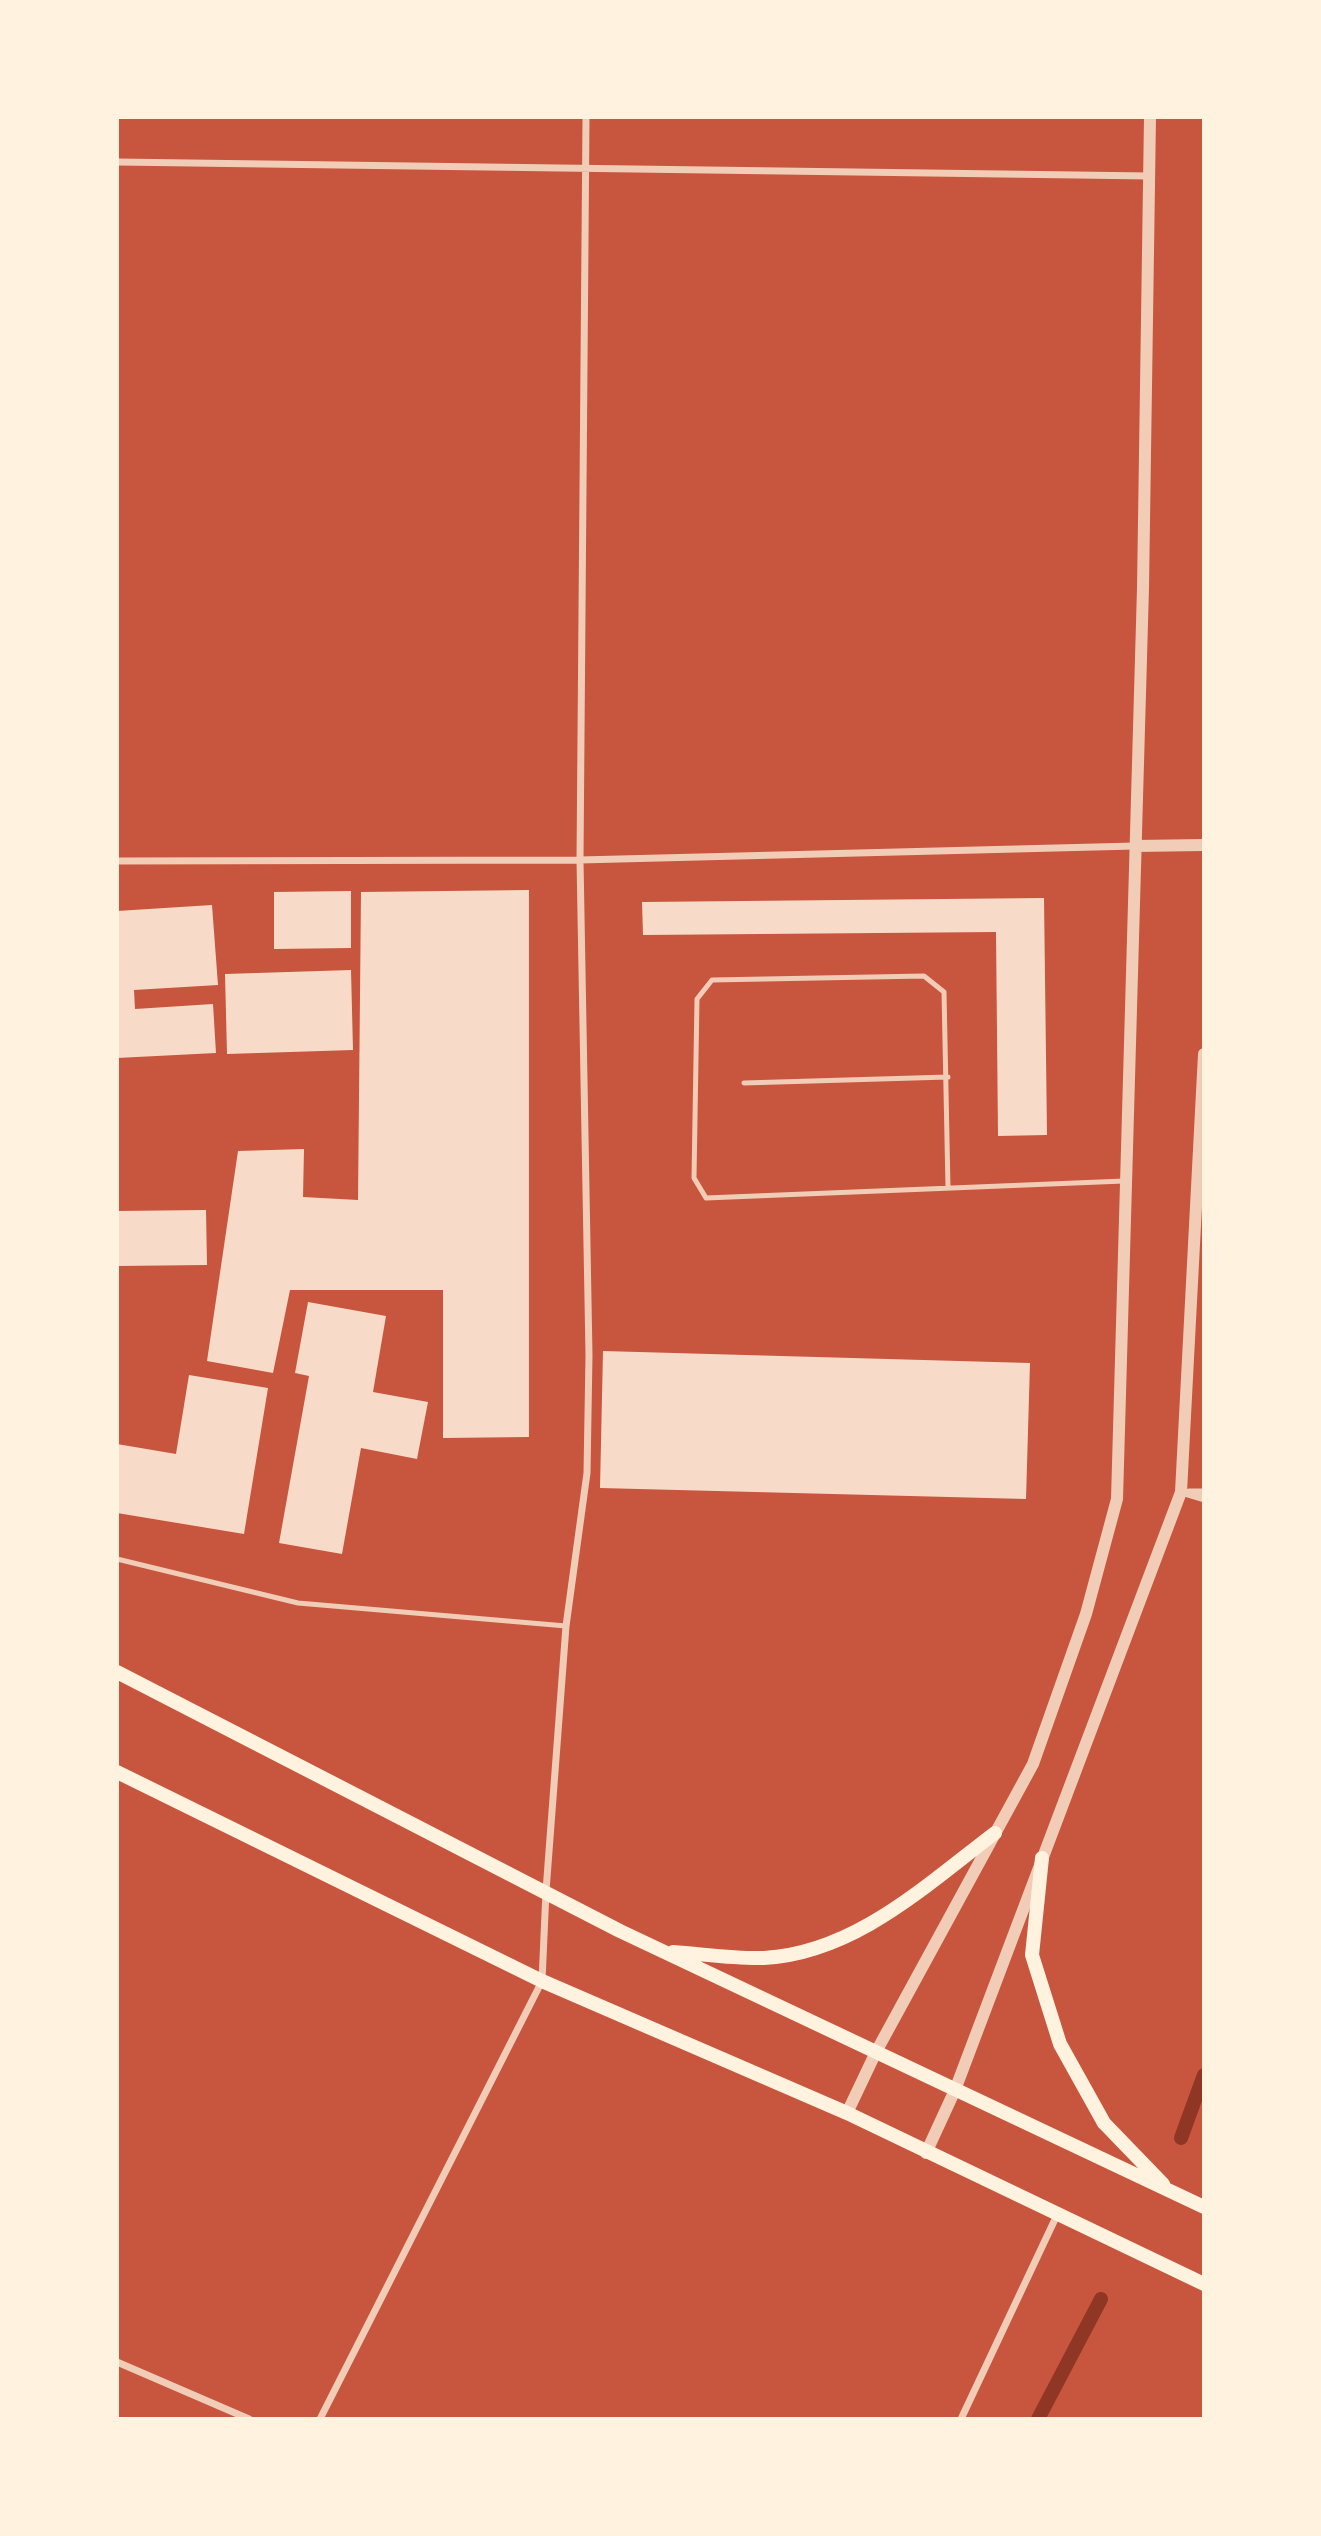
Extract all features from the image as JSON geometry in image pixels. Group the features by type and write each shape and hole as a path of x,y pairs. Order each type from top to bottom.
{"main road":[{"path":"117,1672 664,1952 1204,2207"},
{"path":"117,1772 542,1981 848,2113 926,2153 1204,2284"},
{"path":"664,1952 765,1958 833,1944 894,1909 995,1833"},
{"path":"1042,1858 1032,1955 1060,2044 1104,2123 1169,2190"}],"street":[{"path":"320,2419 542,1981 566,1626 587,1472 589,1381 580,860 586,117"},
{"path":"848,2113 876,2052 1033,1764 1086,1614 1117,1499 1135,846 1150,117"},
{"path":"117,162 1150,176"},
{"path":"117,861 580,860 1204,845"},
{"path":"926,2153 955,2090 1181,1492 1204,1054"},
{"path":"1181,1492 1204,1492"},
{"path":"1181,1492 1204,1499"},
{"path":"961,2419 1057,2215"},
{"path":"117,2362 249,2419"}],"lane":[{"path":"948,1188 944,992 924,976 712,980 697,999 694,1178 706,1198 1126,1181"},
{"path":"744,1083 947,1077"},
{"path":"117,1559 298,1602 566,1626"}],"building":[{"path":"529,890 529,1437 443,1438 443,1290 290,1290 273,1373 207,1361 238,1151 304,1149 303,1197 358,1200 361,892"},
{"path":"351,891 351,948 274,949 274,892"},
{"path":"1044,898 1047,1135 998,1136 996,932 643,935 642,902"},
{"path":"212,905 218,985 134,990 135,1009 213,1004 216,1053 117,1058 117,911"},
{"path":"351,970 353,1050 227,1054 225,974"},
{"path":"206,1210 207,1265 117,1266 117,1211"},
{"path":"308,1302 386,1316 373,1392 428,1402 417,1459 361,1448 342,1554 279,1543 309,1376 295,1373"},
{"path":"603,1351 1030,1363 1026,1499 600,1488"},
{"path":"189,1375 268,1388 244,1534 117,1513 117,1444 176,1454"}],"waterway":[{"path":"1181,2138 1204,2075"},
{"path":"1038,2419 1101,2299"}]}
